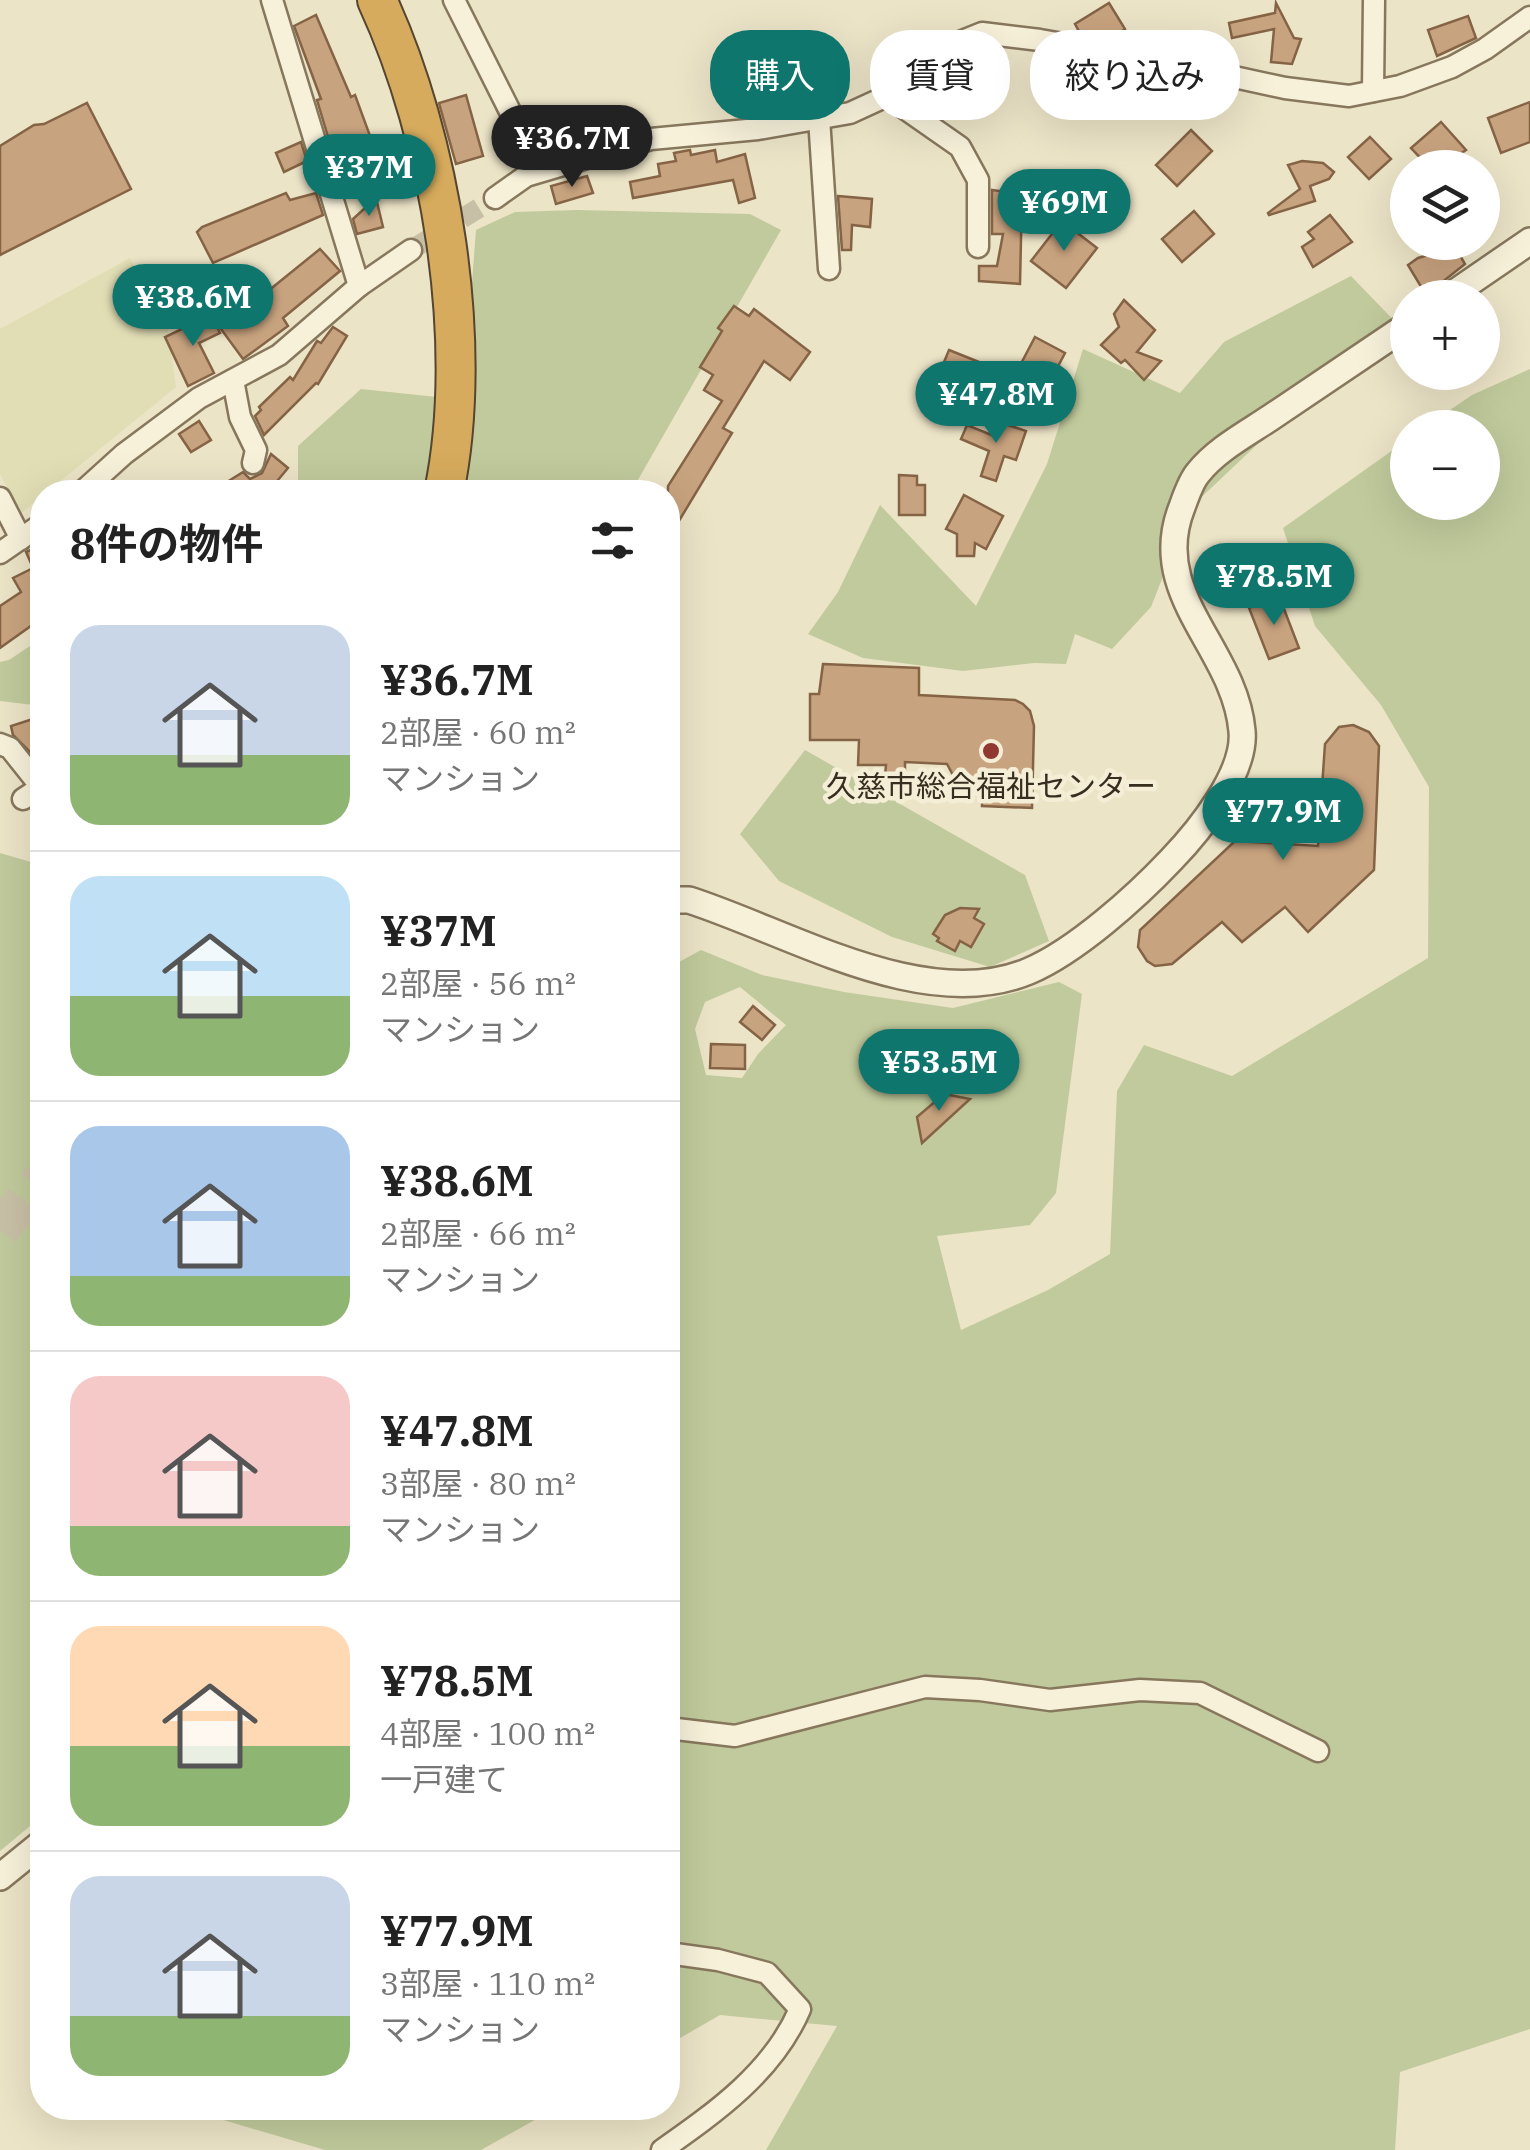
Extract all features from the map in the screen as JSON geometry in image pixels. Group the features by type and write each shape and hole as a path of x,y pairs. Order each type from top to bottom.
{"highway":[{"path":"377,0 408,80 432,170 448,261 454,418 446,480"}],"street":[{"path":"272,0 360,286"},
{"path":"454,0 540,171"},
{"path":"1373,91 1374,0"},
{"path":"1010,35 1161,61 1284,88 1349,96 1400,86 1452,66 1530,18"},
{"path":"495,198 526,176 651,138 758,130 810,120"},
{"path":"820,120 828,270"},
{"path":"921,120 960,147 978,180 978,247"},
{"path":"1474,280 1530,242"},
{"path":"96,480 199,398 279,355 360,286 410,250"},
{"path":"680,900 690,900 854,962 946,984 989,982 1026,972 1062,954 1174,857 1230,782 1243,738 1240,705 1226,670 1198,627 1178,583 1171,546 1197,473 1231,444 1390,336"},
{"path":"233,380 240,417 256,450 253,463"},
{"path":"0,498 21,539"},
{"path":"0,553 30,533"},
{"path":"0,744 10,748 30,773"},
{"path":"22,799 30,794"},
{"path":"680,1729 736,1736 925,1688 980,1690 1050,1700 1140,1690 1200,1693 1318,1751"},
{"path":"0,1877 30,1853"},
{"path":"662,2150 725,2106 788,2038 800,2010 767,1973 680,1955"}],"shaded area":[{"path":"130,258 168,330 176,387 62,480 30,480 30,506 20,514 0,474 0,329"}],"green space":[{"path":"515,212 750,214 781,230 638,480 457,480 476,230"},
{"path":"1351,276 1390,316 1390,353 1263,439 1190,508 1151,607 1112,649 1075,634 1066,664 1034,663 963,671 863,658 808,634 838,592 880,505 976,606 1047,464 1083,349 1180,393 1224,342"},
{"path":"1530,369 1530,2029 1400,2072 1395,2150 766,2150 837,2026 720,2015 680,2038 680,961 701,950 762,975 953,1008 1059,982 1082,994 1056,1193 1030,1225 937,1236 961,1330 1048,1290 1110,1254 1117,1091 1144,1045 1232,1076 1428,958 1429,787 1381,705 1315,626 1283,528 1390,452 1390,520 1500,520 1500,410 1450,410 1483,390 1500,390 1500,382","holes":["740,987 786,1025 758,1054 742,1078 706,1075 695,1029 705,1002"]},
{"path":"361,389 437,397 429,480 298,480 298,446"},
{"path":"30,646 30,705 0,701 0,662"},
{"path":"805,750 1025,875 1049,941 990,967 892,937 779,881 740,834"},
{"path":"0,853 30,862 30,1826 0,1851"},
{"path":"223,2120 535,2120 481,2150 325,2150"}],"building":[{"path":"1109,3 1125,29 1078,30 1075,24"},
{"path":"1276,3 1294,38 1301,39 1292,64 1271,62 1274,29 1240,36 1240,30 1230,30 1229,23 1275,13"},
{"path":"316,15 351,97 355,95 373,144 335,160 317,100 321,99 294,26"},
{"path":"1468,16 1476,38 1437,56 1428,30"},
{"path":"466,95 483,156 456,164 439,103"},
{"path":"1530,102 1530,142 1501,153 1488,118"},
{"path":"87,103 131,189 0,255 0,146 34,125"},
{"path":"1441,122 1466,150 1413,150"},
{"path":"1191,130 1212,151 1177,186 1156,165"},
{"path":"1370,137 1390,160 1369,179 1348,157"},
{"path":"301,142 307,161 284,172 276,153"},
{"path":"690,150 691,155 715,150 717,162 745,154 755,198 739,203 733,180 633,198 630,182 660,176 658,164 676,161 674,153"},
{"path":"1302,161 1323,163 1334,172 1329,179 1310,186 1315,201 1269,215 1300,189 1288,165"},
{"path":"587,176 593,193 556,204 551,186"},
{"path":"992,190 1022,194 1020,284 979,281 979,266 997,266 1003,234 992,234"},
{"path":"286,193 290,200 316,193 323,215 213,263 197,232 202,227"},
{"path":"838,196 872,199 870,227 852,225 851,250 842,250"},
{"path":"376,198 383,227 357,234 353,219"},
{"path":"1194,211 1214,234 1182,262 1162,239"},
{"path":"1330,215 1352,242 1313,267 1302,247 1314,239 1308,232"},
{"path":"1062,221 1097,248 1066,288 1031,261"},
{"path":"320,249 340,271 283,318 288,326 243,359 221,329"},
{"path":"1415,260 1463,260 1465,264 1445,280 1417,280 1408,265"},
{"path":"1124,300 1155,330 1137,352 1161,361 1144,380 1125,360 1121,363 1101,345 1119,327 1114,314"},
{"path":"734,306 749,316 754,309 810,352 790,380 764,361 723,428 732,433 680,519 680,480 672,480 722,401 704,390 713,375 700,367 722,331 718,328"},
{"path":"211,315 220,333 199,343 214,373 188,386 165,337"},
{"path":"333,327 347,336 318,384 264,435 255,416 261,410 259,407 290,377 293,380 317,341 321,343"},
{"path":"1035,337 1065,353 1045,391 1015,375"},
{"path":"949,350 999,370 991,390 971,382 974,376 944,362"},
{"path":"199,421 211,440 191,452 179,434"},
{"path":"999,422 1026,431 1016,460 1004,456 996,481 981,476 989,451 961,439 967,425 994,436"},
{"path":"271,454 288,468 278,480 230,480 243,472 250,479 262,473"},
{"path":"899,475 917,476 917,485 925,485 925,515 899,515"},
{"path":"964,495 1003,516 986,549 975,543 974,556 957,556 957,534 946,529"},
{"path":"30,570 30,627 0,648 0,606 21,592 13,578"},
{"path":"1279,596 1299,648 1269,659 1249,608"},
{"path":"823,664 919,668 919,695 1015,700 1023,704 1030,711 1034,726 1032,808 982,806 983,781 954,777 947,764 905,762 905,776 885,776 886,765 858,765 859,740 810,740 810,694 819,694"},
{"path":"30,720 30,752 13,735 11,726"},
{"path":"1353,725 1369,732 1379,746 1374,870 1308,932 1285,907 1242,942 1222,922 1172,964 1155,966 1147,961 1138,947 1140,930 1235,841 1318,846 1325,744 1339,727"},
{"path":"960,908 979,909 974,918 984,924 971,947 960,941 955,951 937,941 939,938 933,934 945,915"},
{"path":"753,1006 775,1025 762,1040 740,1022"},
{"path":"711,1044 745,1045 745,1069 710,1068"},
{"path":"944,1094 970,1099 922,1143 917,1117"}],"tunnel":[{"path":"411,250 495,198"},
{"path":"0,1230 30,1193"}],"place":[{"name":"久慈市総合福祉センター","path":"991,751"}]}
